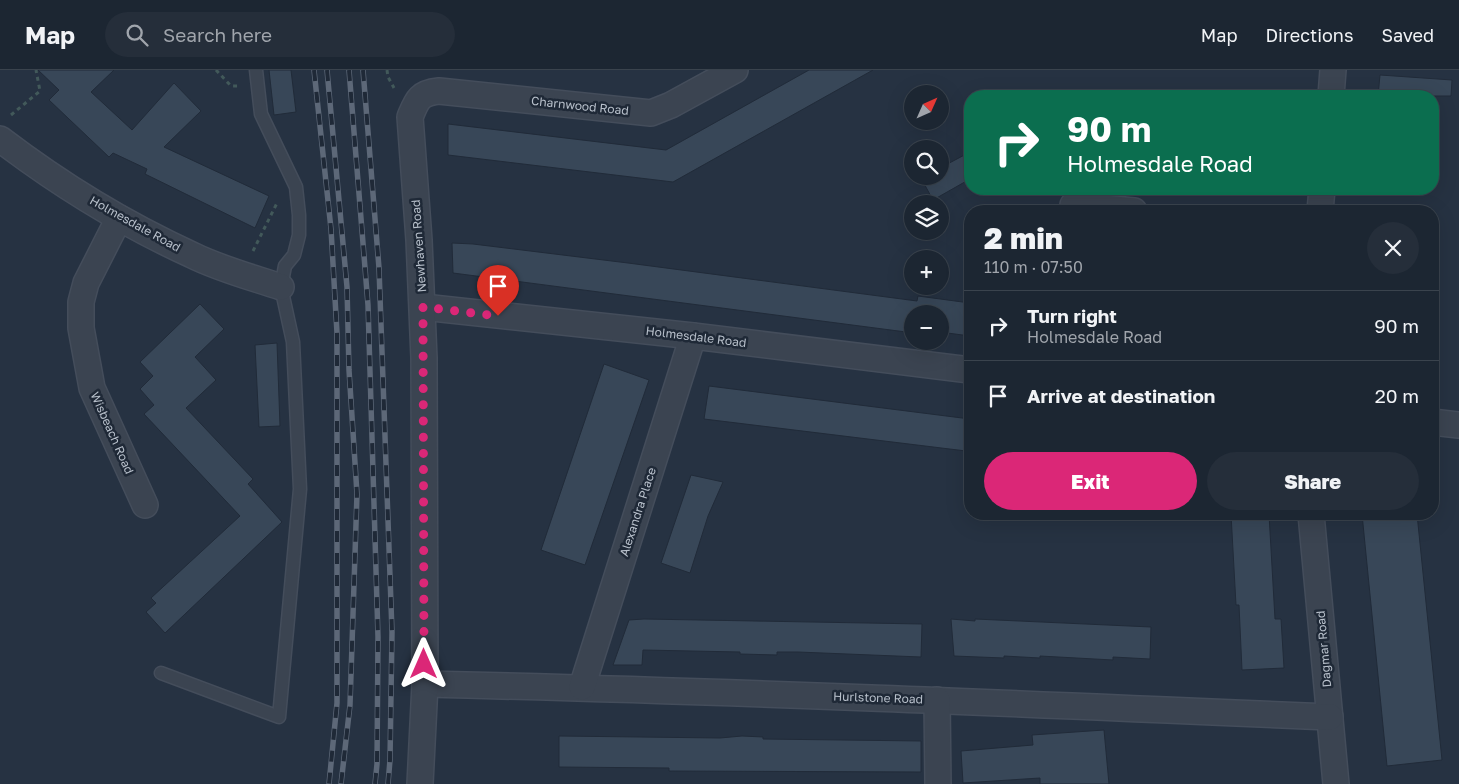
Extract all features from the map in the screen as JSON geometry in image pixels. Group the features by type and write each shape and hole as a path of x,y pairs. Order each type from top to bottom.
{"street":[{"name":"Charnwood Road","path":"417,99 428,92 439,91 651,113 671,105 735,70"},
{"path":"1331,90 1333,70"},
{"name":"Newhaven Road","path":"417,99 410,117 423,307 425,684 420,784"},
{"name":"Holmesdale Road","path":"3,129 71,189 119,218 192,256 281,287"},
{"name":"Wisbeach Road","path":"119,218 86,283 81,302 81,328 92,388 145,505"},
{"name":"Holmesdale Road","path":"423,307 693,336 964,369"},
{"name":"Alexandra Place","path":"582,687 693,336"},
{"path":"1439,423 1459,425"},
{"name":"Dagmar Road","path":"1312,520 1336,784"},
{"name":"Hurlstone Road","path":"425,684 582,687 1330,717"},
{"path":"937,700 938,784"}],"lane":[{"path":"161,673 279,716 300,489 293,342 281,287 285,266 294,255 299,235 300,215 296,187 261,114 256,70"}],"path":[{"path":"3,129 40,91 36,70"},
{"path":"216,70 231,86 258,86"},
{"path":"243,274 281,194"}],"building":[{"path":"38,70 114,70 91,92 132,130 174,83 201,111 164,147 269,196 255,228 145,174 147,169 113,153 109,157 49,100 59,90"},
{"path":"269,70 291,70 296,112 274,115"},
{"path":"809,70 873,70 673,182 448,155 448,124 666,150"},
{"path":"1380,75 1452,80 1451,96 1439,96 1439,90 1379,90"},
{"path":"964,155 964,182 942,195 930,195 925,185 949,185 949,163"},
{"path":"452,243 628,263 917,301 918,296 964,302 964,335 949,333 949,305 904,305 904,332 453,273"},
{"path":"200,304 224,329 195,357 216,380 186,408 253,479 248,484 282,522 165,633 146,612 156,603 151,598 240,516 144,414 154,405 140,389 153,376 140,362"},
{"path":"277,343 280,426 259,427 255,345"},
{"path":"604,364 649,380 585,565 541,550"},
{"path":"709,386 964,418 964,451 704,419"},
{"path":"691,475 723,482 708,516 690,573 661,563"},
{"path":"1231,520 1269,520 1275,619 1281,619 1284,668 1242,670 1239,605 1236,605"},
{"path":"1363,520 1418,520 1442,760 1387,766"},
{"path":"951,619 1151,627 1150,659 1113,657 1113,660 1040,656 1040,658 1004,656 1004,658 954,656"},
{"path":"629,620 922,624 921,657 798,652 777,652 777,655 740,654 740,652 643,650 642,665 613,665"},
{"path":"1104,730 1109,784 1040,784 1040,778 963,783 961,751 1033,745 1032,735"},
{"path":"559,736 720,738 742,736 763,737 763,739 921,741 921,772 669,771 669,768 559,767"}],"railway":[{"path":"314,70 331,229 337,333 337,703 329,784"},
{"path":"327,70 347,287 349,370 357,494 350,705 341,784"},
{"path":"349,70 368,305 378,637 377,764 375,784"},
{"path":"363,70 379,268 392,632 388,784"}],"route":[{"path":"424,664 423,307 498,316"}]}
